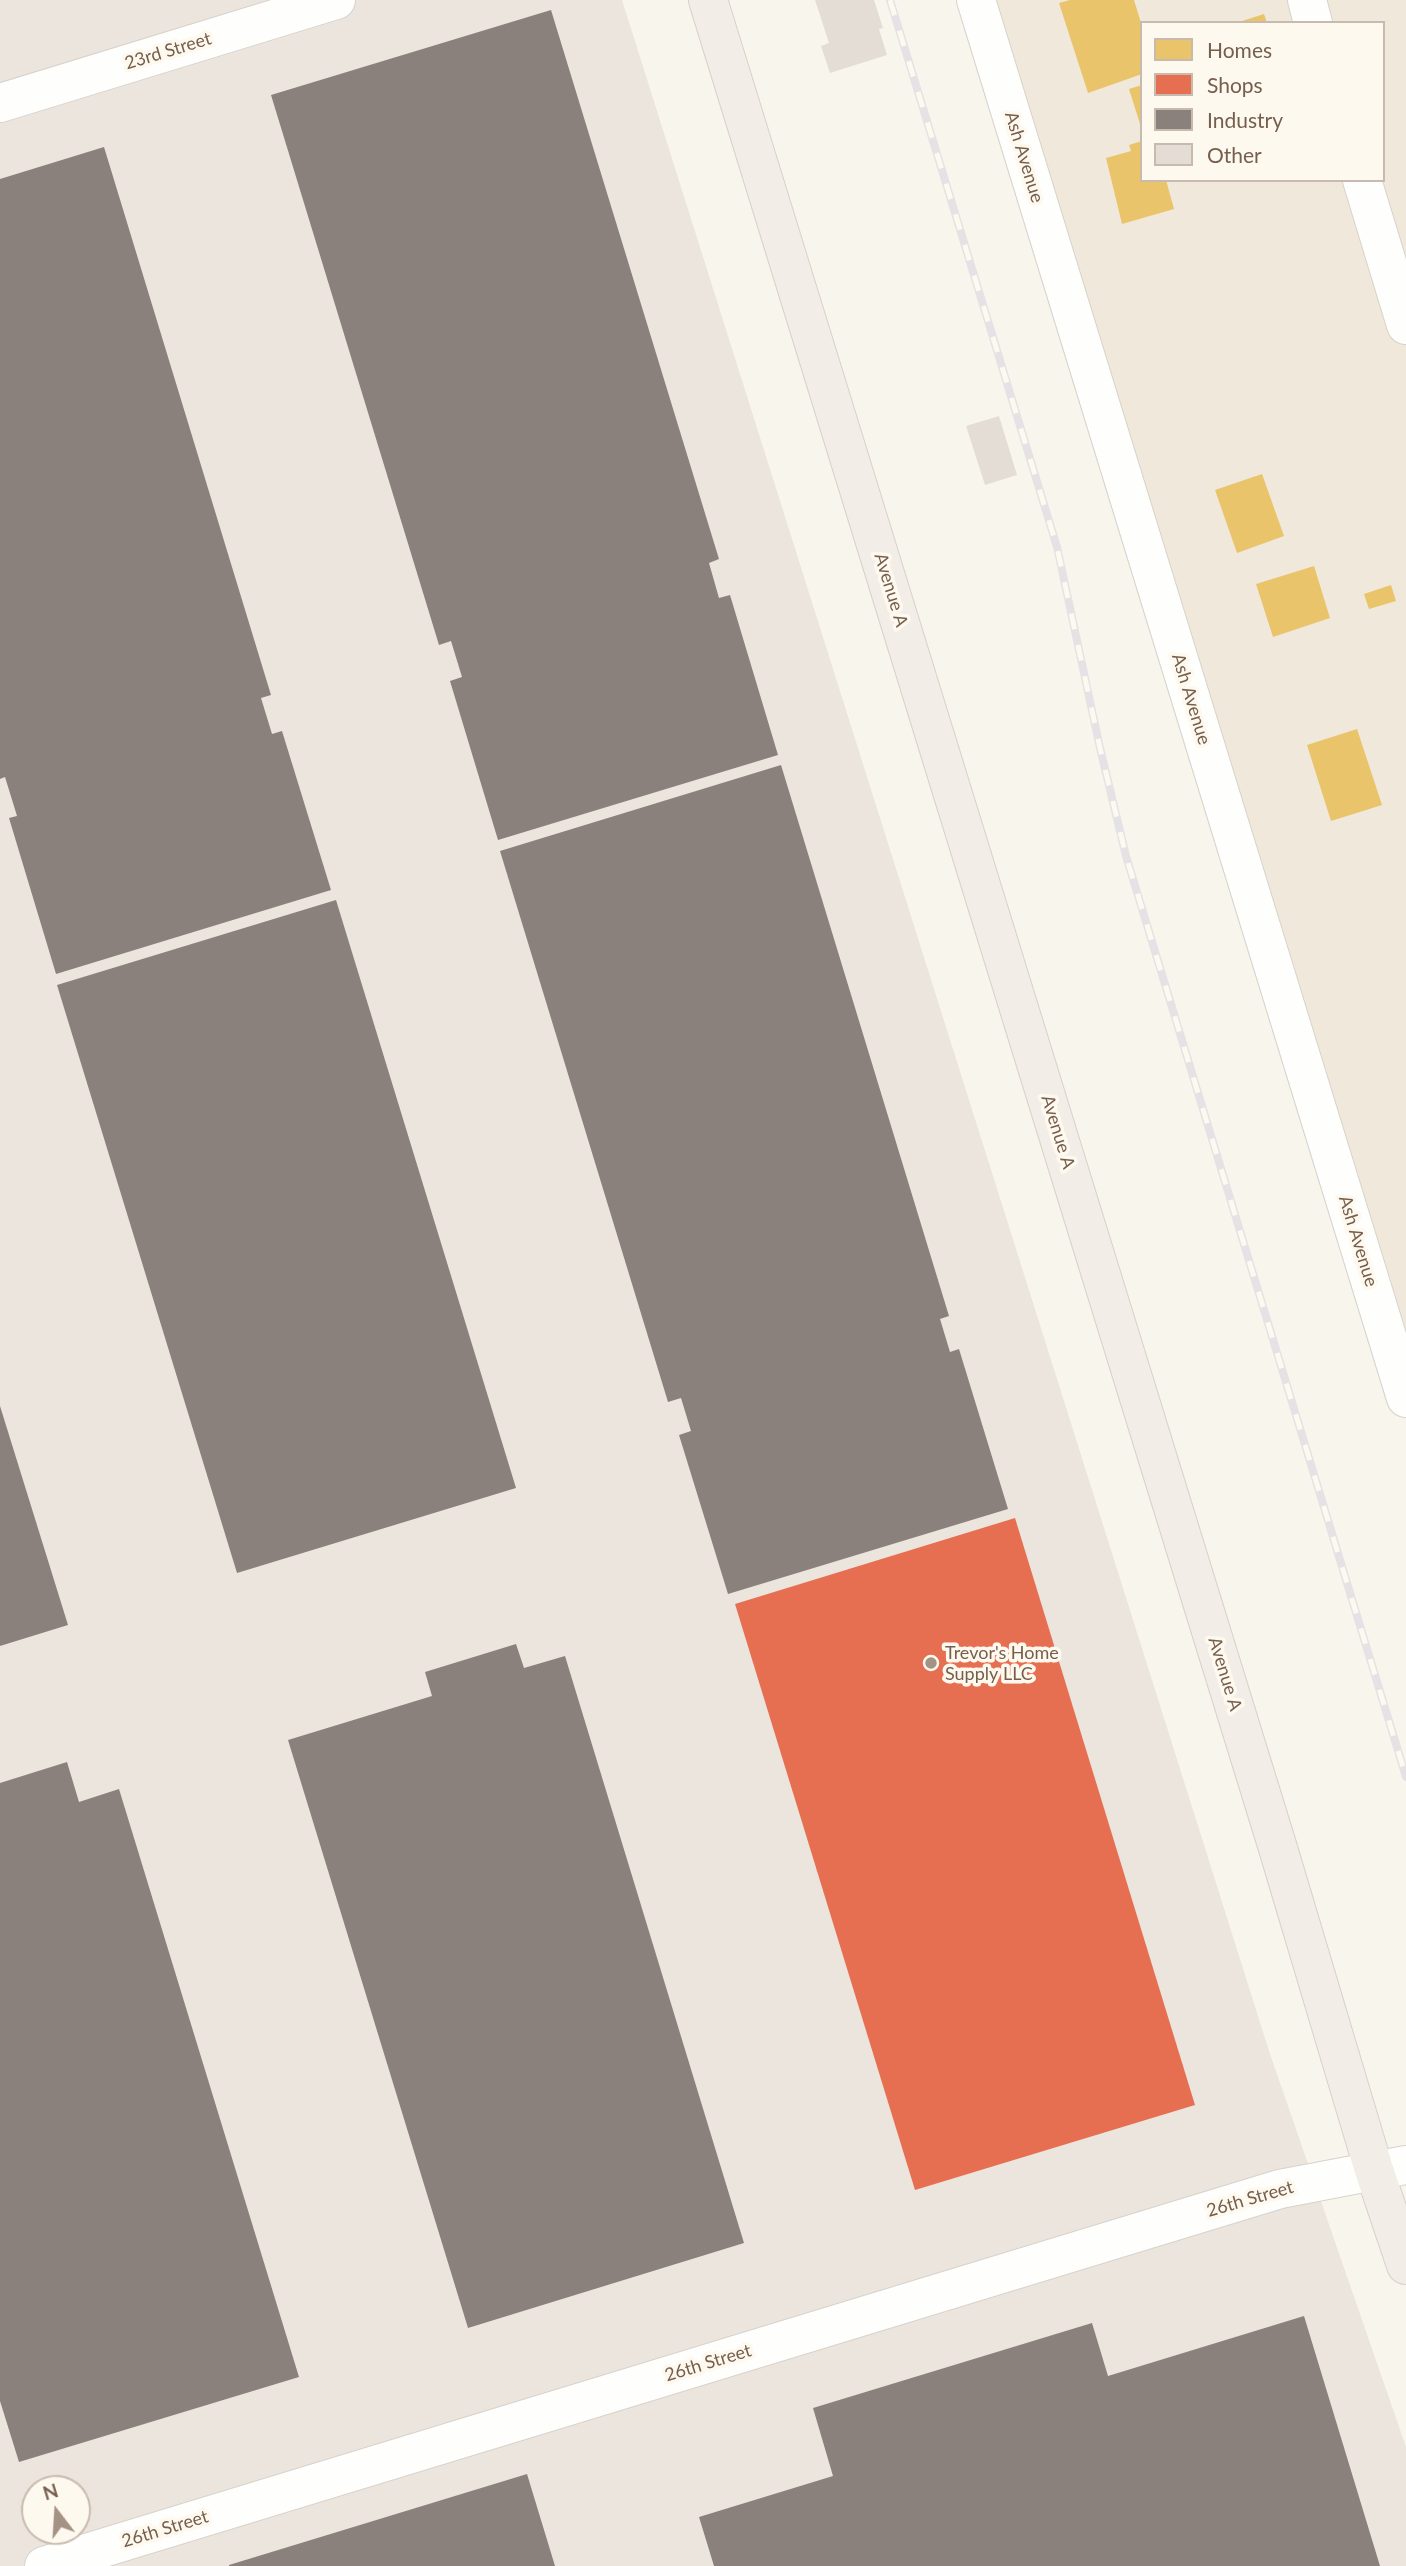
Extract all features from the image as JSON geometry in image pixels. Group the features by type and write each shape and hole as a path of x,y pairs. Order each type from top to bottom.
{"main road":[{"name":"Avenue A","path":"708,0 1261,1791 1390,2167 1406,2265"}],"street":[{"name":"23rd Street","path":"0,103 336,0"},
{"name":"Ash Avenue","path":"976,0 1406,1398"},
{"path":"1307,0 1313,21"},
{"path":"1363,182 1406,325"},
{"name":"26th Street","path":"44,2566 1280,2189 1390,2167"}],"shaded area":[{"path":"0,0 622,0 1270,2054 1406,2447 1406,2566 0,2566"},
{"path":"995,0 1406,0 1406,1336"}],"building: Homes":[{"path":"1070,0 1134,0 1140,21 1140,75 1088,93 1059,3"},
{"path":"1264,14 1266,21 1242,21"},
{"path":"1140,86 1140,124 1129,89"},
{"path":"1140,142 1140,182 1167,182 1174,209 1122,224 1106,158 1131,151 1129,145"},
{"path":"1262,474 1284,536 1237,553 1215,490"},
{"path":"1314,566 1330,618 1273,637 1256,584"},
{"path":"1391,585 1396,601 1369,609 1364,594"},
{"path":"1357,729 1382,805 1331,821 1307,745"}],"building: Shops":[{"path":"1015,1518 1195,2105 915,2190 735,1604"}],"building: Industry":[{"path":"551,10 719,559 709,563 719,598 730,595 778,755 498,840 450,681 462,677 451,641 439,645 271,95"},
{"path":"104,147 271,695 261,698 272,734 282,731 331,890 56,974 9,818 17,816 5,777 0,779 0,179"},
{"path":"781,765 949,1316 940,1319 950,1352 959,1349 1008,1509 728,1594 679,1435 691,1431 681,1398 668,1402 500,851"},
{"path":"336,900 516,1488 237,1573 57,985"},
{"path":"0,1406 68,1625 0,1646"},
{"path":"516,1644 524,1668 565,1656 744,2243 468,2328 288,1740 432,1696 425,1672"},
{"path":"67,1762 79,1802 119,1789 299,2377 19,2462 0,2401 0,1783"},
{"path":"1304,2316 1380,2566 714,2566 699,2517 833,2476 813,2408 1092,2323 1108,2376"},
{"path":"527,2474 555,2566 229,2566 229,2565"}],"building: Other":[{"path":"815,0 874,0 883,28 879,29 887,55 830,73 821,46 829,43"},
{"path":"999,416 1017,475 985,485 966,426"}],"railway":[{"path":"890,0 1057,547 1126,856 1406,1777"}],"place":[{"name":"Trevor's Home Supply LLC","path":"931,1663"}]}
